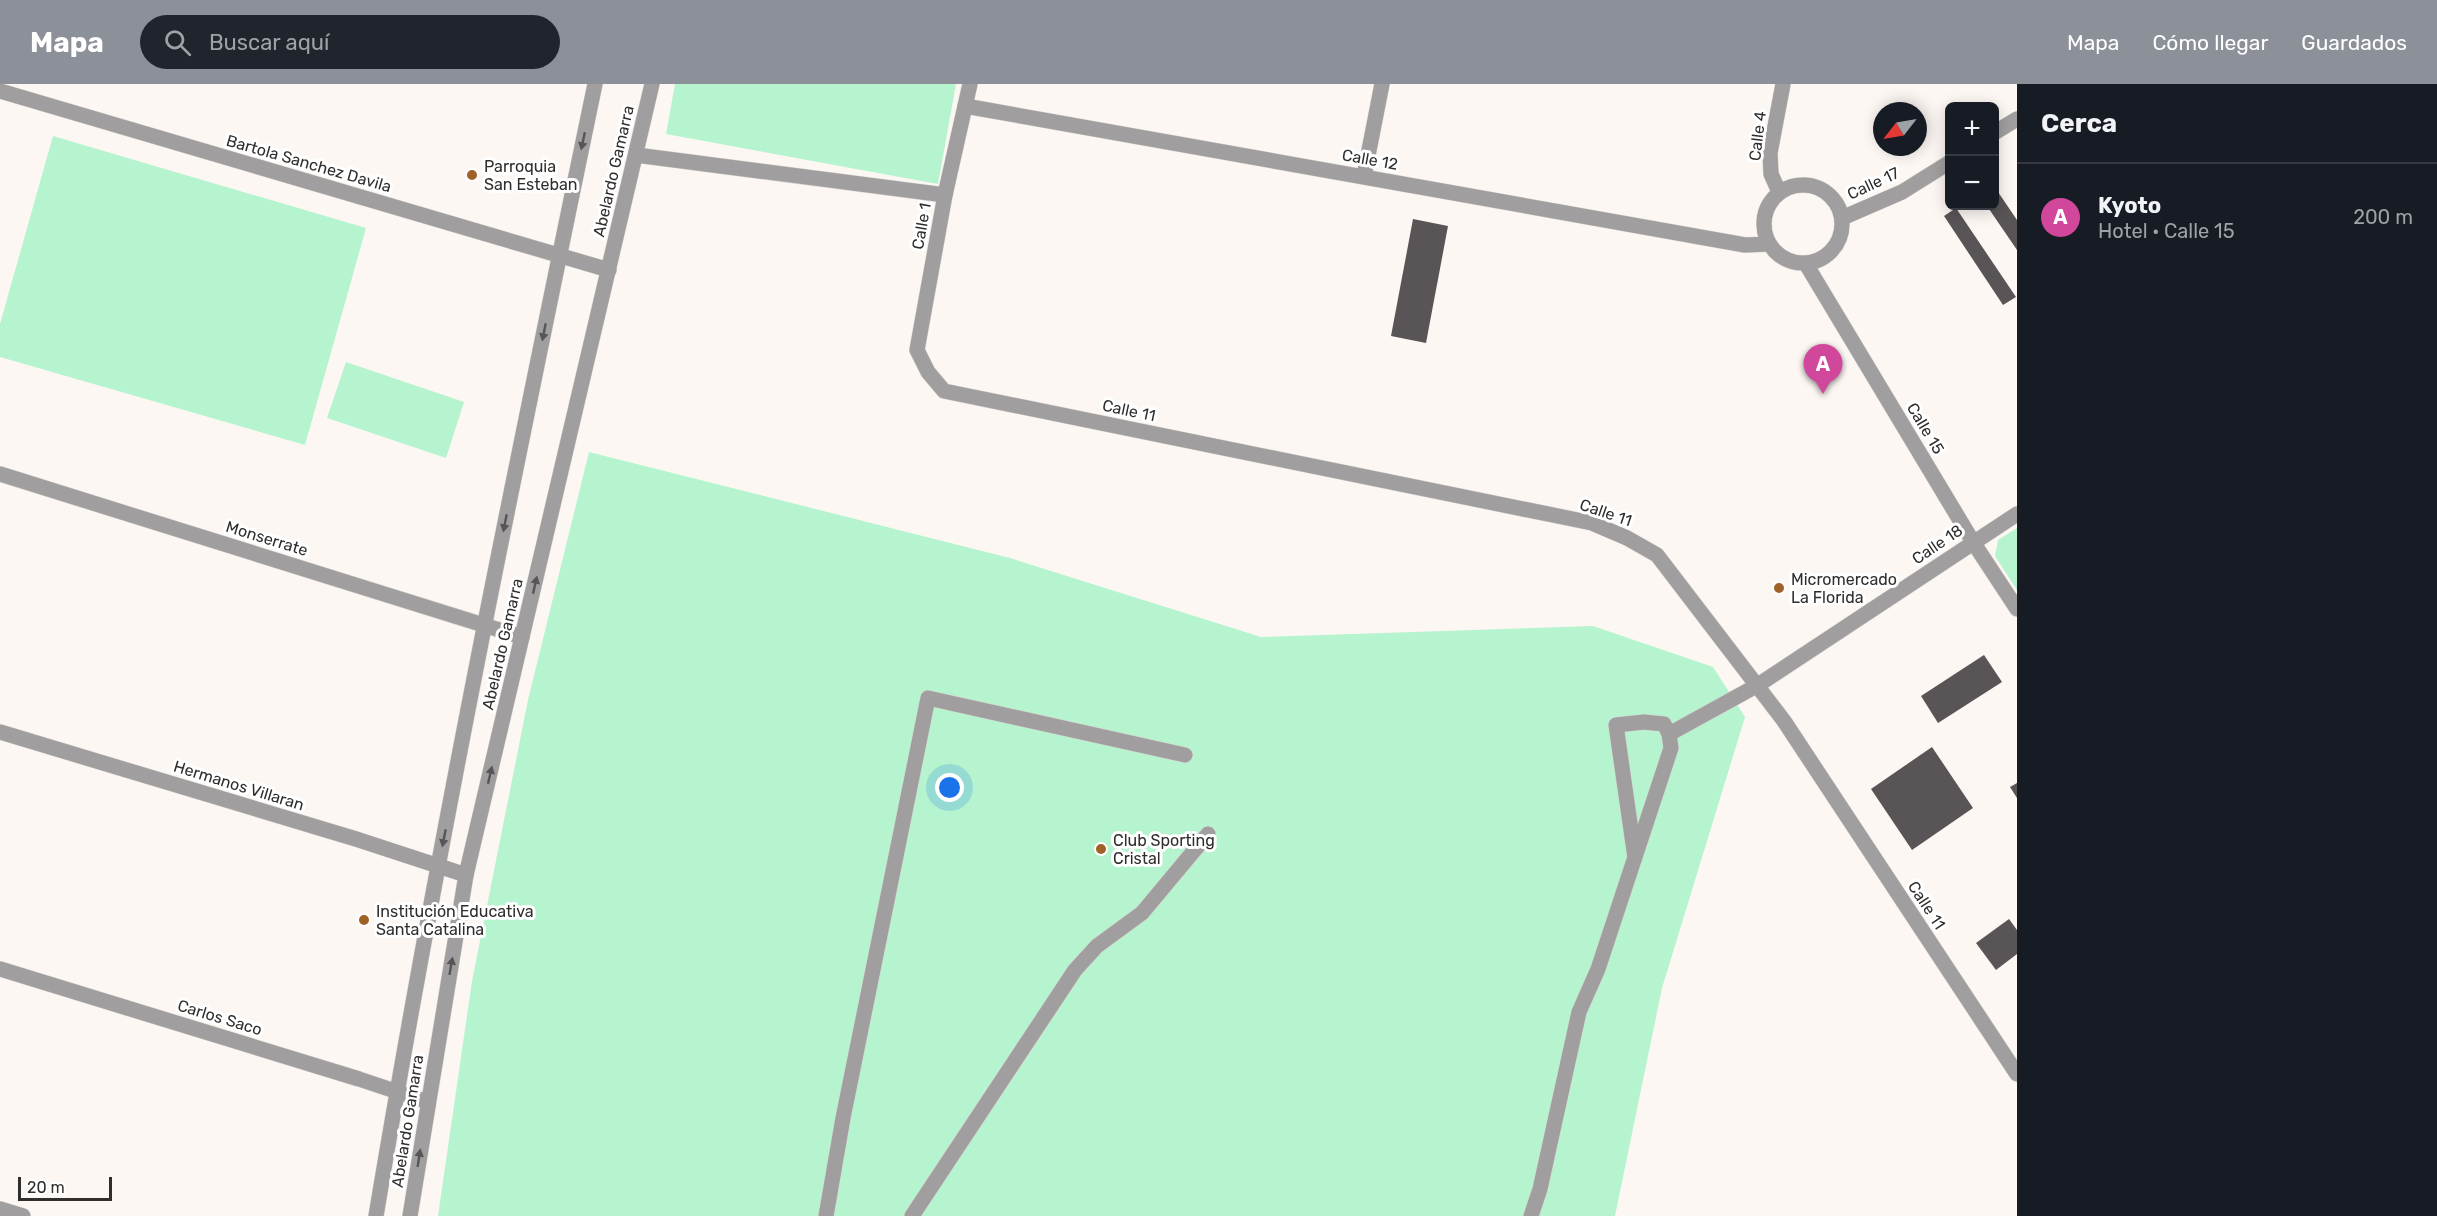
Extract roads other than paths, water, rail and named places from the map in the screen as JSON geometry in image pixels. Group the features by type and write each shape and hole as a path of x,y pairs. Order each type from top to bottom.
{"street":[{"name":"Abelardo Gamarra","path":"376,1216 438,866 595,84"},
{"name":"Abelardo Gamarra","path":"410,1216 466,875 652,84"},
{"name":"Calle 1","path":"928,372 917,350 945,195 970,84"},
{"path":"1364,176 1382,84"},
{"name":"Calle 4","path":"1779,192 1772,174 1770,153 1784,84"},
{"name":"Bartola Sanchez Davila","path":"0,91 609,270"},
{"name":"Calle 12","path":"965,106 1745,245 1769,244"},
{"path":"1999,130 2017,119"},
{"path":"636,155 945,195"},
{"name":"Calle 17","path":"1842,218 1902,192 1945,165"},
{"path":"1804,184 1818,187 1830,194 1838,205 1842,218 1842,231 1838,243 1829,254 1806,264 1785,259 1776,253 1765,235 1764,214 1770,202 1779,192 1791,186 1804,184"},
{"name":"Calle 15","path":"1806,264 1973,542 2017,609"},
{"name":"Calle 11","path":"928,372 944,391 1592,523 1627,538 1656,555 1784,721 2017,1074"},
{"name":"Monserrate","path":"0,474 522,637"},
{"name":"Calle 18","path":"1669,734 1758,685 2017,514"},
{"path":"826,1216 843,1118 928,698 1185,754"},
{"path":"1531,1216 1540,1190 1579,1012 1598,969 1635,858 1671,748 1669,734 1664,724 1644,722 1616,725 1635,858"},
{"name":"Hermanos Villaran","path":"0,732 356,838 466,875"},
{"path":"912,1216 1075,970 1097,946 1142,913 1208,834"},
{"name":"Carlos Saco","path":"0,969 397,1090 428,1102"},
{"path":"0,1209 23,1216"}],"place":[{"name":"Parroquia San Esteban","path":"472,175"},
{"name":"Kyoto","path":"1823,394"},
{"name":"Micromercado La Florida","path":"1779,588"},
{"name":"Club Sporting Cristal","path":"1101,849"},
{"name":"Institución Educativa Santa Catalina","path":"364,920"}]}
